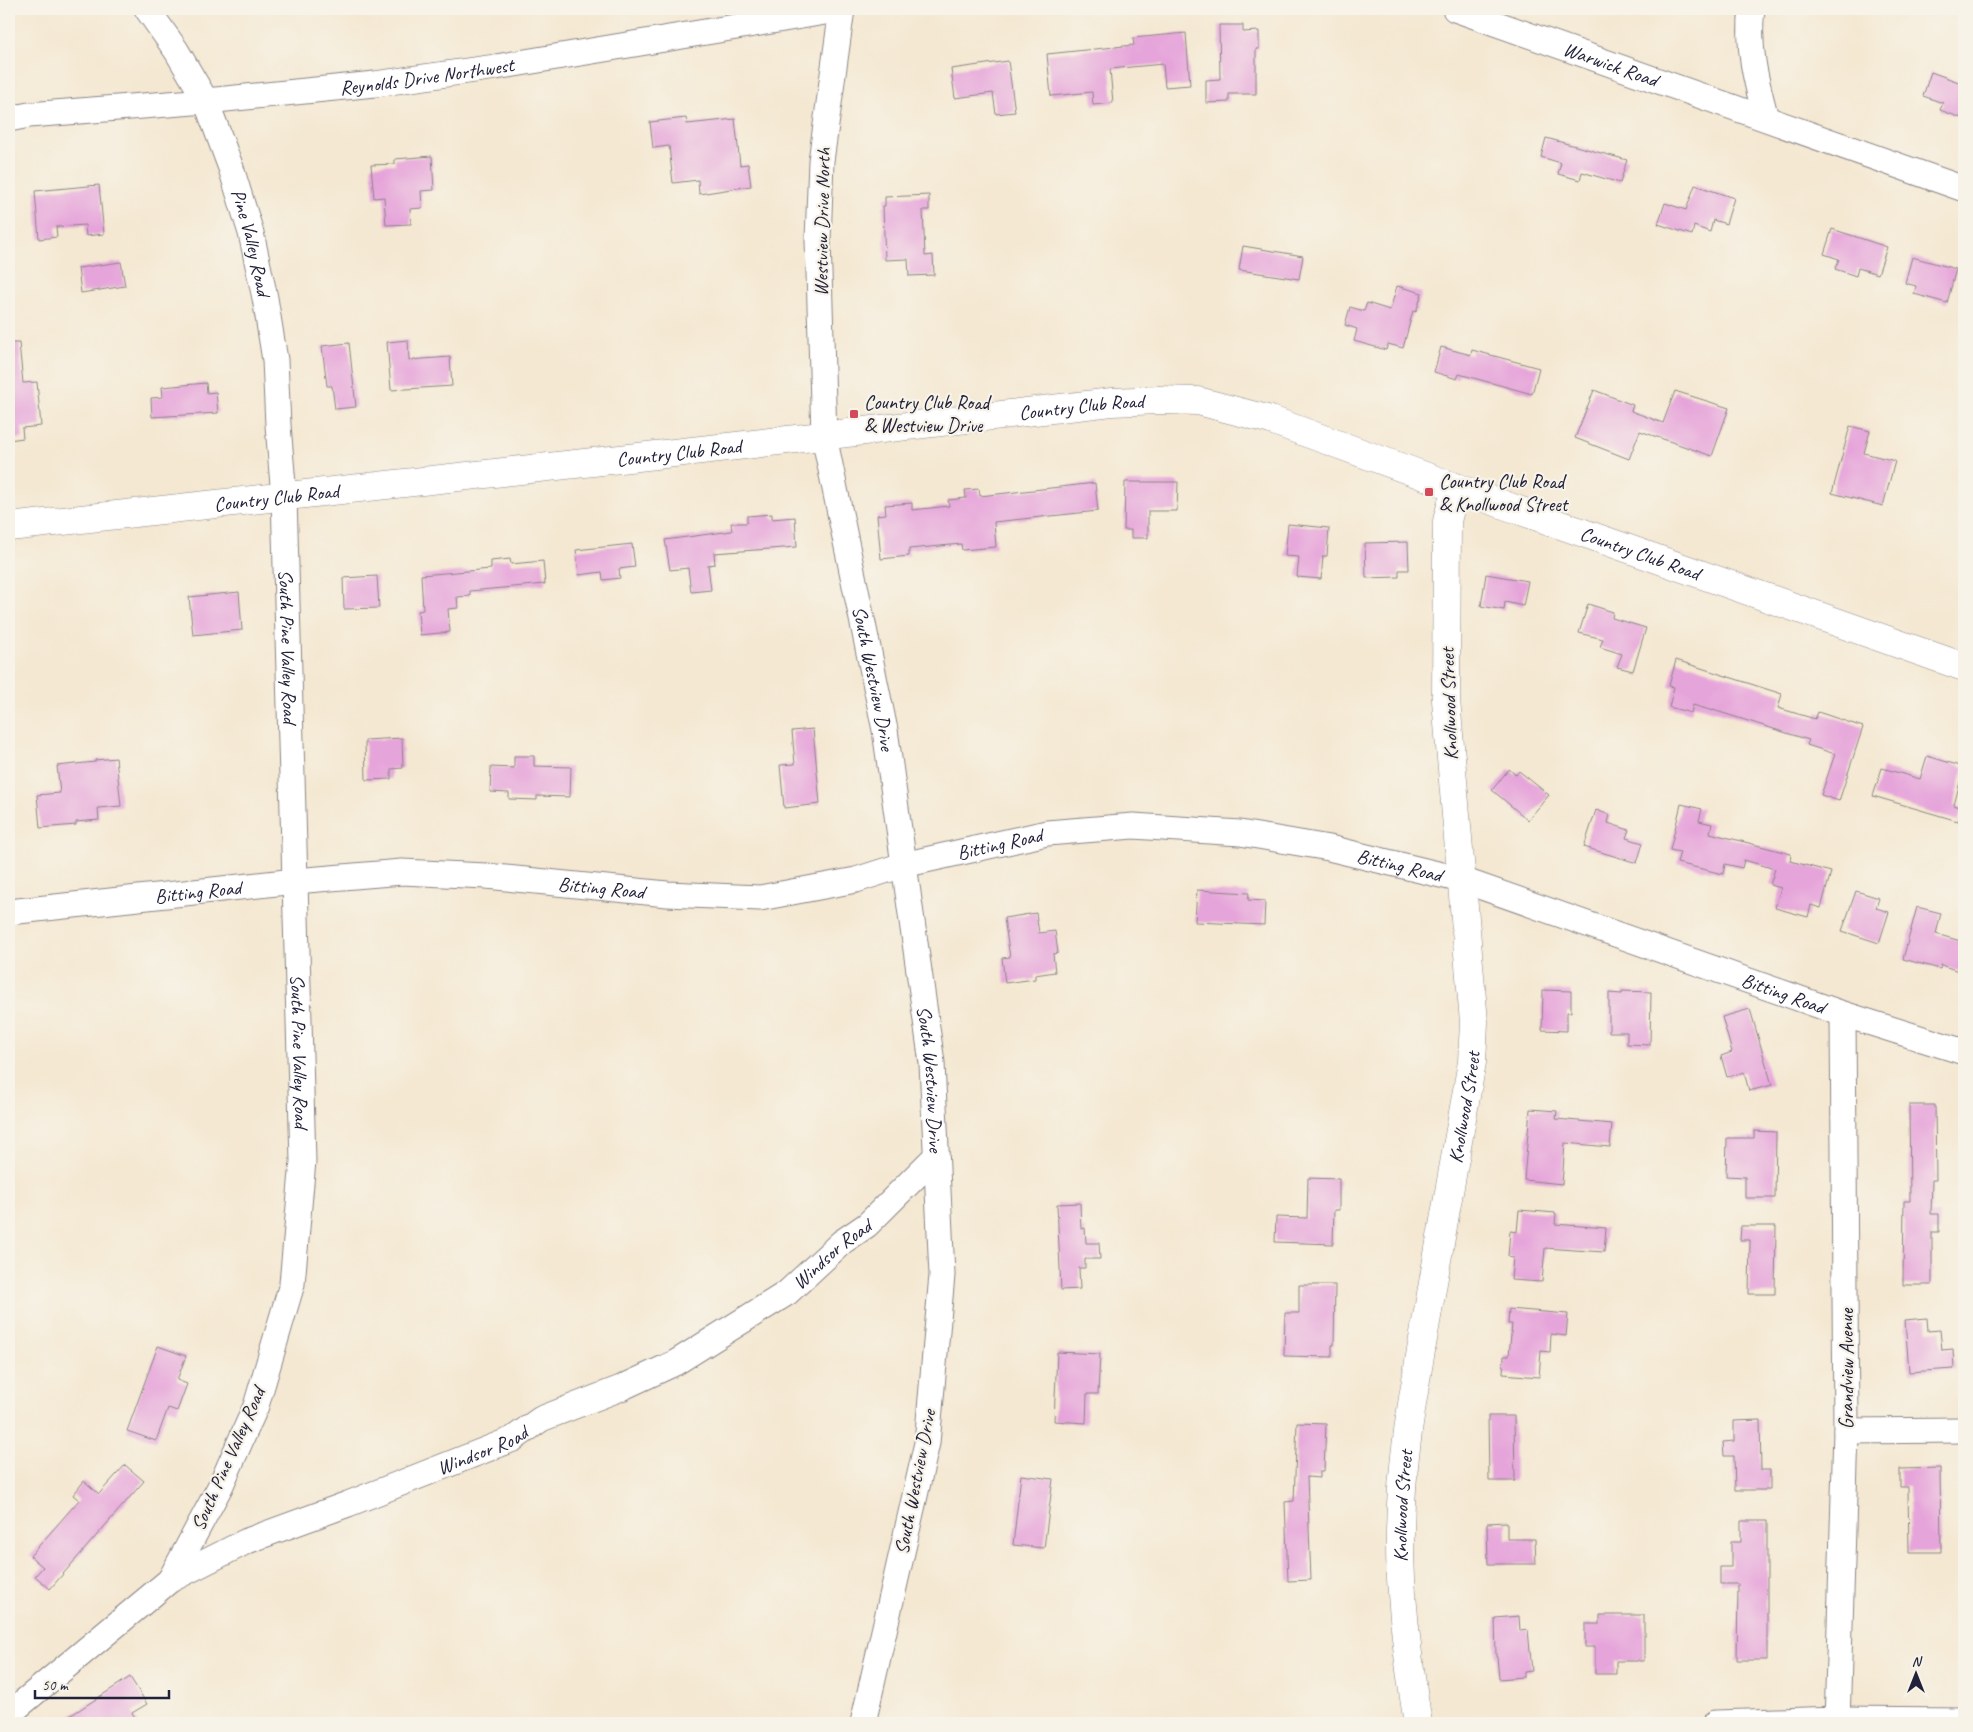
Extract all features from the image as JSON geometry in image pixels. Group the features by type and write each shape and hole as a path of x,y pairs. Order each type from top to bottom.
{"main road":[{"name":"Country Club Road","path":"9,527 1112,402 1198,401 1271,420 1964,667"},
{"name":"Knollwood Street","path":"1418,1723 1408,1665 1400,1533 1403,1471 1411,1410 1472,1062 1474,1022 1446,700 1447,521 1456,487"}],"street":[{"name":"Pine Valley Road","path":"147,9 176,50 206,101 232,168 265,298 275,360 284,497"},
{"name":"Reynolds Drive Northwest","path":"9,119 29,115 206,101 375,84 487,68 842,9"},
{"name":"Westview Drive North","path":"824,436 818,240 820,183 821,161 842,9"},
{"name":"Warwick Road","path":"1455,9 1964,189"},
{"path":"1752,9 1749,29 1754,74 1766,118"},
{"name":"South Westview Drive","path":"824,436 885,730 932,1063 942,1275 927,1442 863,1723"},
{"name":"South Pine Valley Road","path":"170,1580 221,1485 256,1406 292,1284 303,1161 284,497"},
{"name":"Bitting Road","path":"9,912 295,881 402,872 486,876 664,893 760,898 856,880 903,865 1047,833 1132,826 1249,834 1329,848 1462,880 1843,1014 1964,1052"},
{"name":"Grandview Avenue","path":"1837,1721 1846,1431 1843,1014"},
{"name":"Windsor Road","path":"13,1716 170,1580 247,1541 348,1504 512,1439 541,1419 621,1388 675,1363 787,1293 842,1242 867,1225 935,1157"},
{"path":"1846,1431 1964,1430"},
{"path":"1716,1723 1964,1720"}],"building":[{"path":"1219,25 1243,25 1243,32 1259,31 1259,49 1256,49 1256,94 1229,94 1229,102 1206,103 1206,80 1220,79"},
{"path":"1186,33 1190,85 1165,87 1163,64 1110,69 1113,103 1093,105 1092,92 1051,96 1047,54 1134,45 1133,38"},
{"path":"1008,61 1015,112 996,114 993,93 955,98 951,69"},
{"path":"1931,72 1964,84 1964,119 1940,110 1943,103 1923,96"},
{"path":"686,118 687,124 735,119 740,165 748,164 751,186 699,194 698,180 673,183 669,146 653,148 650,122"},
{"path":"1546,138 1627,160 1620,183 1582,172 1580,180 1558,174 1561,163 1541,157"},
{"path":"432,156 434,190 421,191 422,208 410,209 411,224 386,225 384,197 374,198 371,165 395,164 395,159"},
{"path":"99,185 104,234 86,236 85,225 56,227 57,237 39,239 35,191"},
{"path":"1695,185 1734,198 1726,224 1713,220 1710,232 1694,226 1692,235 1658,224 1665,203 1686,210"},
{"path":"929,195 929,210 923,210 925,256 933,255 934,275 909,276 908,259 885,260 883,206 885,206 885,197"},
{"path":"1832,229 1887,247 1878,274 1858,268 1856,276 1835,269 1839,259 1824,254"},
{"path":"1243,246 1303,256 1299,279 1239,270"},
{"path":"1912,257 1956,269 1947,303 1914,294 1916,286 1905,283"},
{"path":"121,262 125,286 81,293 78,268"},
{"path":"1397,286 1422,293 1416,312 1413,311 1403,348 1388,344 1386,350 1354,341 1357,329 1345,325 1350,307 1364,311 1367,303 1390,310"},
{"path":"408,340 409,360 450,357 452,386 391,390 387,342"},
{"path":"9,343 19,343 23,383 37,382 41,426 22,428 23,438 9,440"},
{"path":"349,343 356,407 335,409 332,386 327,386 322,346"},
{"path":"1441,347 1471,355 1472,350 1539,368 1532,394 1459,374 1457,379 1434,372"},
{"path":"206,383 207,393 216,392 218,413 152,417 151,398 163,397 162,387"},
{"path":"1594,390 1633,405 1631,411 1663,423 1675,391 1729,408 1712,456 1640,431 1629,459 1575,438"},
{"path":"1850,426 1870,431 1864,453 1895,461 1883,506 1832,493"},
{"path":"1125,482 1178,482 1177,511 1148,511 1148,538 1131,538 1131,530 1124,530"},
{"path":"1095,483 1098,511 994,522 996,547 962,550 961,544 909,549 909,556 881,559 877,515 886,514 885,505 912,503 912,510 949,506 948,500 966,498 965,490 979,489 980,496"},
{"path":"772,514 772,519 795,517 797,547 714,553 715,564 708,565 711,590 691,592 688,568 670,570 665,540 732,531 731,523 747,523 747,516"},
{"path":"1288,524 1329,528 1327,556 1323,556 1321,579 1297,577 1299,557 1285,556"},
{"path":"1408,542 1409,570 1399,570 1399,577 1366,578 1365,543"},
{"path":"632,544 635,567 619,569 620,578 603,580 602,572 579,575 576,550"},
{"path":"510,559 511,564 543,561 545,584 470,591 470,596 457,597 458,608 448,609 450,632 420,635 418,611 423,610 421,575 491,569 491,561"},
{"path":"1486,574 1528,581 1523,606 1505,602 1504,610 1481,606"},
{"path":"377,576 379,608 344,609 343,578"},
{"path":"239,592 242,630 193,635 189,597"},
{"path":"1588,604 1613,612 1612,618 1646,628 1633,671 1617,667 1622,654 1600,647 1603,639 1579,633"},
{"path":"1676,660 1782,694 1778,708 1815,719 1818,712 1863,727 1839,801 1821,795 1835,754 1807,745 1809,740 1713,710 1693,705 1691,713 1669,707 1674,687 1669,686"},
{"path":"813,729 820,804 784,808 780,765 795,764 792,731"},
{"path":"402,738 403,768 391,769 391,779 366,780 365,740"},
{"path":"514,756 534,756 534,766 571,767 570,797 537,796 537,800 509,799 509,793 490,792 491,767 514,768"},
{"path":"1927,756 1964,767 1954,805 1963,808 1958,821 1873,796 1882,768 1920,779"},
{"path":"116,758 121,806 98,808 99,820 76,822 76,825 40,828 37,795 60,793 57,766"},
{"path":"1509,769 1516,775 1519,771 1549,795 1528,820 1492,790"},
{"path":"1681,804 1702,809 1699,821 1712,824 1710,833 1791,854 1790,861 1831,872 1821,908 1811,905 1808,917 1775,908 1781,888 1770,885 1775,869 1744,860 1742,868 1725,864 1723,874 1677,863 1680,852 1670,850"},
{"path":"1596,810 1610,815 1608,823 1629,830 1626,838 1643,843 1637,863 1584,847"},
{"path":"1197,890 1249,893 1248,900 1265,901 1264,925 1195,922"},
{"path":"1856,891 1879,898 1876,908 1889,912 1879,943 1842,931"},
{"path":"1917,907 1941,913 1936,934 1964,942 1964,973 1941,965 1940,969 1903,959"},
{"path":"1036,913 1039,933 1055,931 1058,953 1053,954 1055,972 1035,975 1035,979 1005,983 1002,958 1010,957 1004,918"},
{"path":"1543,990 1571,991 1571,1012 1567,1012 1567,1031 1542,1030"},
{"path":"1622,991 1651,992 1650,1045 1627,1044 1627,1032 1609,1032 1609,993 1622,994"},
{"path":"1750,1009 1772,1085 1749,1091 1744,1072 1727,1077 1721,1056 1732,1052 1722,1017"},
{"path":"1909,1105 1935,1105 1936,1180 1932,1180 1931,1214 1939,1214 1939,1232 1932,1232 1932,1285 1903,1285 1904,1201 1910,1201"},
{"path":"1530,1109 1557,1111 1556,1119 1612,1124 1610,1147 1565,1143 1562,1184 1524,1180"},
{"path":"1754,1131 1776,1132 1775,1198 1745,1198 1745,1177 1726,1176 1727,1138 1754,1138"},
{"path":"1308,1178 1339,1179 1339,1210 1334,1210 1333,1244 1275,1242 1276,1217 1307,1218"},
{"path":"1080,1203 1081,1229 1085,1228 1086,1243 1099,1243 1100,1259 1085,1259 1085,1268 1079,1268 1080,1289 1061,1290 1057,1204"},
{"path":"1519,1210 1556,1213 1555,1224 1606,1228 1604,1252 1545,1248 1542,1282 1511,1280 1513,1257 1508,1256 1510,1231 1517,1232"},
{"path":"1741,1226 1776,1226 1775,1294 1749,1294 1750,1240 1740,1240"},
{"path":"1299,1285 1335,1285 1332,1357 1284,1356 1285,1313 1299,1313"},
{"path":"1509,1309 1568,1314 1566,1336 1551,1334 1550,1352 1541,1351 1539,1377 1503,1374 1504,1356 1509,1356 1512,1324 1508,1324"},
{"path":"1927,1318 1928,1331 1940,1330 1942,1350 1953,1349 1954,1369 1909,1372 1905,1320"},
{"path":"158,1346 186,1356 177,1380 187,1384 177,1411 168,1408 156,1441 127,1431"},
{"path":"1057,1352 1100,1354 1098,1394 1087,1394 1086,1423 1054,1421"},
{"path":"1488,1416 1514,1416 1515,1481 1489,1481"},
{"path":"1760,1420 1761,1470 1770,1470 1770,1490 1735,1490 1734,1456 1724,1456 1723,1442 1734,1441 1734,1421"},
{"path":"1297,1423 1326,1424 1324,1471 1320,1471 1320,1478 1307,1477 1311,1580 1288,1581 1285,1502 1294,1501"},
{"path":"125,1465 144,1481 50,1589 35,1576 43,1567 30,1556 79,1500 73,1495 84,1481 99,1494"},
{"path":"1940,1468 1941,1552 1909,1552 1908,1487 1900,1487 1900,1469"},
{"path":"1021,1475 1053,1479 1044,1548 1013,1545"},
{"path":"1741,1521 1767,1521 1767,1660 1737,1660 1738,1584 1720,1584 1720,1567 1731,1567 1731,1542 1741,1542"},
{"path":"1507,1522 1507,1539 1535,1539 1536,1564 1488,1564 1487,1523"},
{"path":"1600,1615 1644,1615 1644,1661 1616,1661 1616,1674 1595,1674 1595,1647 1585,1647 1585,1624 1600,1624"},
{"path":"1519,1616 1520,1631 1528,1630 1532,1671 1524,1672 1524,1677 1499,1679 1495,1618"},
{"path":"130,1677 147,1704 132,1713 139,1723 59,1723"}],"place":[{"name":"Country Club Road & Westview Drive","path":"854,414"},
{"name":"Country Club Road & Knollwood Street","path":"1429,492"}]}
